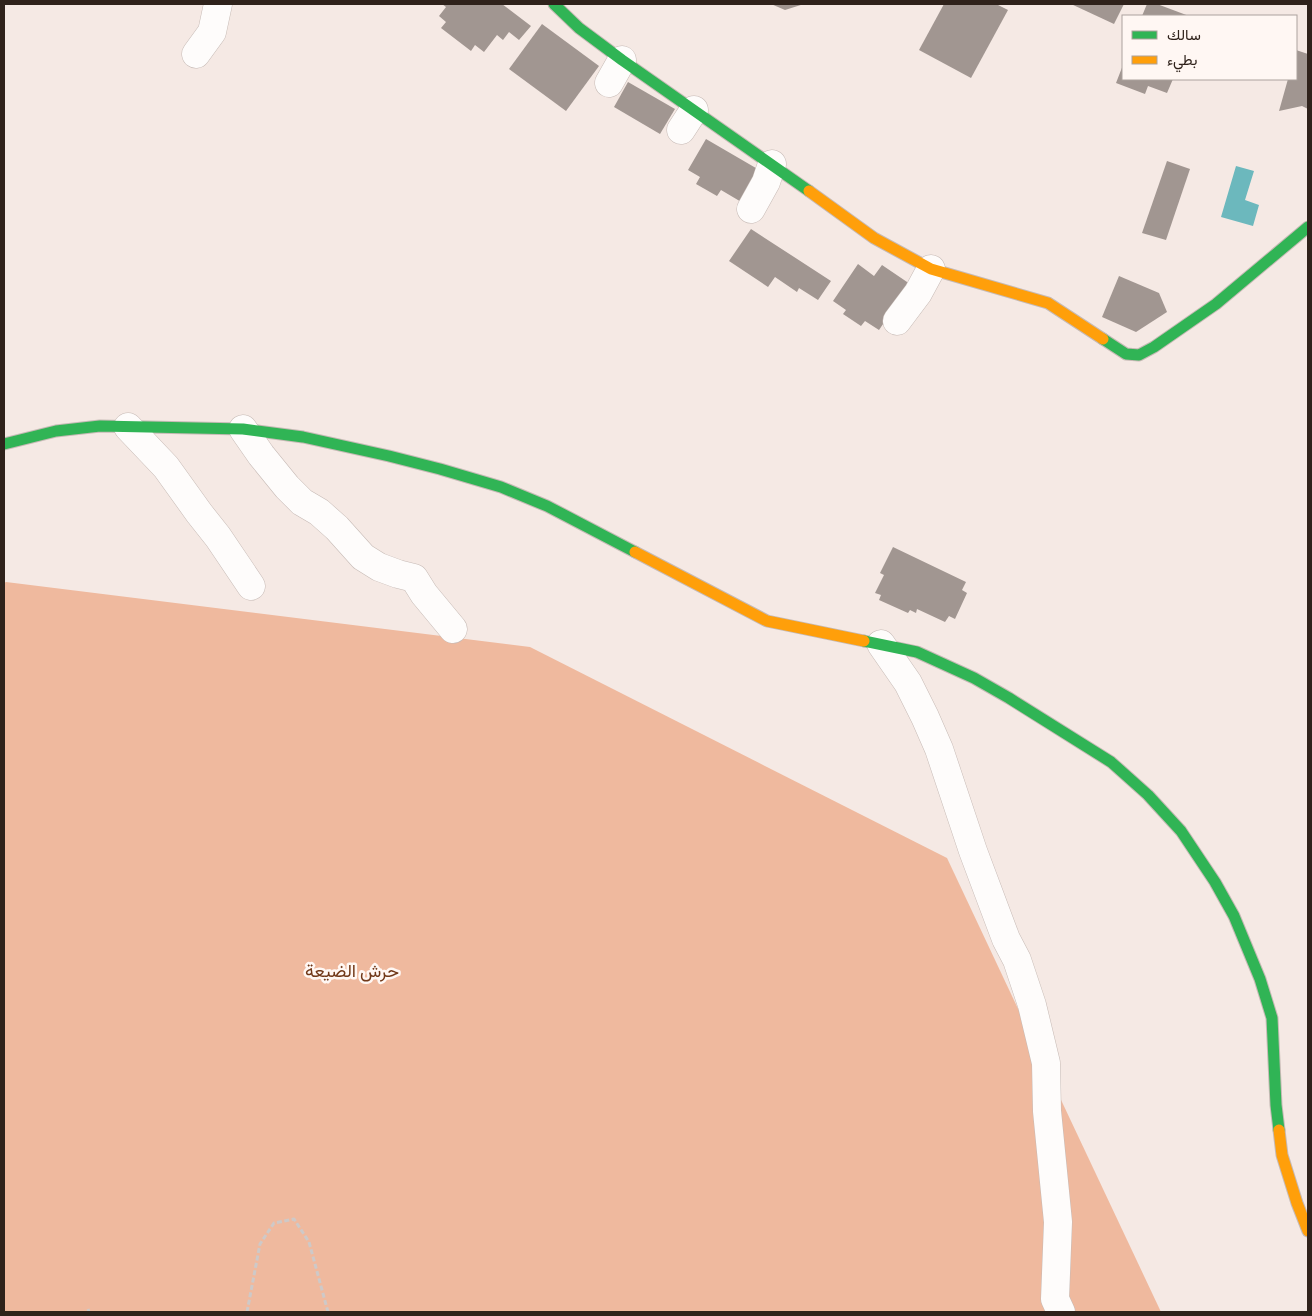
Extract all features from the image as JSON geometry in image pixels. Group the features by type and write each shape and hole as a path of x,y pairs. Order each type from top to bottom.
{"street":[{"path":"196,54 212,32 218,4"},
{"path":"554,4 579,28 615,71 688,120 772,164 874,238 931,269 1048,303 1126,354 1139,354 1154,347 1216,304 1308,227"},
{"path":"750,209 766,182 772,164"},
{"path":"897,321 918,293 931,269"},
{"path":"4,444 56,431 100,426 243,429 303,437 440,469 501,487 547,506 767,621 917,652 974,678 1009,698 1111,762 1148,795 1181,831 1215,882 1234,916 1260,979 1272,1018 1276,1105 1282,1155 1308,1231"},
{"path":"128,427 166,467 198,513 218,537 251,586"},
{"path":"243,429 261,455 302,502 319,512 337,528 363,557 398,574 414,578 424,594 453,630"},
{"path":"881,644 908,683 926,717 939,749 973,851 1006,938 1017,960 1032,1005 1046,1063 1047,1111 1058,1222 1055,1299 1061,1312"}],"path":[{"path":"247,1312 260,1244 274,1224 294,1219 310,1242 328,1312"}],"green space":[{"name":"حرش الضيعة","path":"4,583 530,647 947,858 1161,1312 4,1312"}],"water":[{"path":"1236,166 1254,171 1245,200 1259,205 1253,226 1221,217"}],"building":[{"path":"442,4 502,4 531,26 519,40 509,32 503,40 497,35 484,52 475,45 471,51 441,28 446,22 439,16 446,7"},
{"path":"771,4 804,4 785,10"},
{"path":"944,4 996,4 1008,10 971,78 919,50"},
{"path":"1071,4 1124,4 1114,24"},
{"path":"1147,4 1157,4 1186,15 1142,15"},
{"path":"542,24 599,66 566,111 509,69"},
{"path":"1297,50 1308,54 1308,109 1302,106 1279,111 1288,80 1297,80"},
{"path":"1122,68 1122,80 1173,80 1167,93 1148,86 1145,94 1116,83"},
{"path":"628,82 675,109 660,134 614,107"},
{"path":"706,139 761,171 743,203 721,190 717,196 696,184 700,177 688,170"},
{"path":"1167,161 1190,169 1166,240 1142,233"},
{"path":"751,229 831,281 818,300 799,288 797,292 775,277 768,287 729,261"},
{"path":"858,264 874,276 882,265 910,284 879,330 865,321 861,326 843,314 846,310 833,301"},
{"path":"1119,276 1159,293 1167,312 1136,332 1102,317"},
{"path":"893,547 966,582 962,590 967,593 955,619 949,616 945,622 917,609 916,613 910,610 908,613 879,600 881,595 875,593 884,575 880,573"}],"traffic: fast":[{"path":"554,4 579,28 622,60 809,191"},
{"path":"1103,339 1126,354 1139,355 1154,347 1216,304 1308,227"},
{"path":"4,444 56,431 100,426 243,429 303,437 389,456 501,487 547,506 635,552"},
{"path":"864,641 917,652 974,678 1009,698 1111,762 1148,795 1181,831 1215,882 1234,916 1260,979 1272,1018 1279,1130"}],"traffic: slow":[{"path":"809,191 874,238 931,269 1048,303 1103,339"},
{"path":"635,552 767,621 864,641"},
{"path":"1279,1130 1282,1155 1308,1231"}]}
